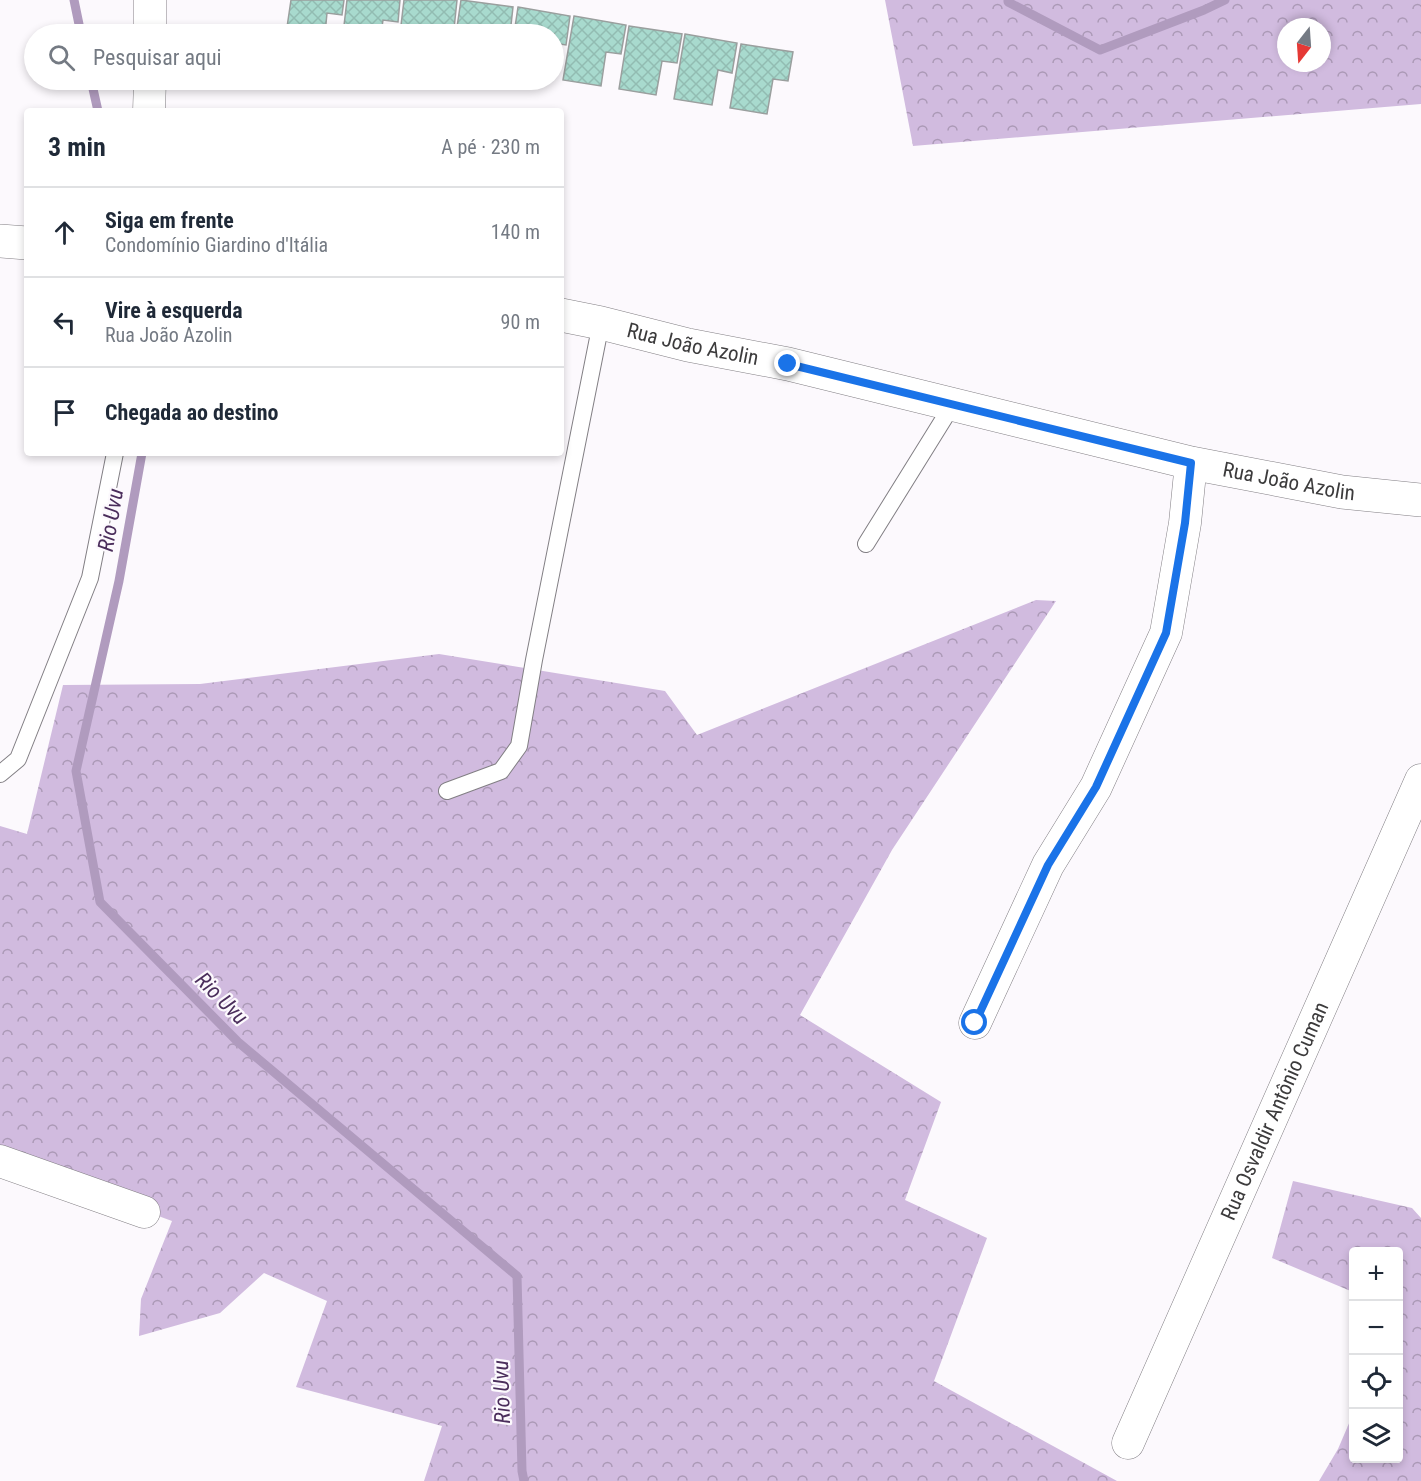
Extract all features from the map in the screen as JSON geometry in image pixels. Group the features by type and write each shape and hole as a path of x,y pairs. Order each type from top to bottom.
{"street":[{"path":"150,0 150,24"},
{"path":"149,108 150,90"},
{"path":"0,241 24,243"},
{"name":"Rua João Azolin","path":"564,316 688,345 788,364 1191,463 1342,492 1421,500"},
{"path":"975,1023 1048,865 1096,787 1166,633 1185,523 1191,463"},
{"name":"Rua Osvaldir Antônio Cuman","path":"1128,1443 1421,780"},
{"path":"0,1161 144,1212"}],"lane":[{"path":"447,791 501,771 519,746 538,637 601,323"},
{"path":"866,544 952,404"},
{"path":"0,774 18,759 90,578 114,456"}],"green space":[{"path":"885,0 1421,0 1421,104 913,146"},
{"path":"1036,600 1056,601 892,850 800,1015 941,1102 905,1200 987,1238 934,1381 1117,1481 424,1481 442,1426 296,1387 327,1301 264,1273 220,1313 139,1336 141,1299 172,1221 0,1158 0,826 27,834 63,685 200,684 439,654 665,691 697,735"},
{"path":"1293,1181 1412,1208 1421,1218 1421,1481 1319,1481 1338,1449 1349,1423 1349,1463 1403,1463 1403,1247 1349,1247 1349,1290 1272,1258"}],"building":[{"path":"291,0 344,0 342,15 327,13 326,24 287,24"},
{"path":"347,0 400,0 398,22 383,20 382,24 344,24"},
{"path":"404,0 457,0 455,24 401,24"},
{"path":"461,0 513,7 511,24 457,24"},
{"path":"518,7 570,16 566,45 564,45 564,24 515,24"},
{"path":"574,16 626,25 621,54 606,52 601,86 564,80"},
{"path":"629,26 682,34 677,63 662,61 656,95 619,89"},
{"path":"685,34 737,43 732,73 718,70 712,105 674,99"},
{"path":"741,44 793,52 788,81 773,79 767,114 730,108"}],"waterway":[{"name":"Rio Uvu","path":"74,0 79,24"},
{"path":"1008,0 1100,50 1225,0"},
{"name":"Rio Uvu","path":"93,90 97,108"},
{"name":"Rio Uvu","path":"141,456 119,581 76,771 100,902 238,1042 517,1276 524,1481"}],"route":[{"path":"788,364 1191,463 1185,523 1166,633 1096,787 1048,865 975,1023"}]}
